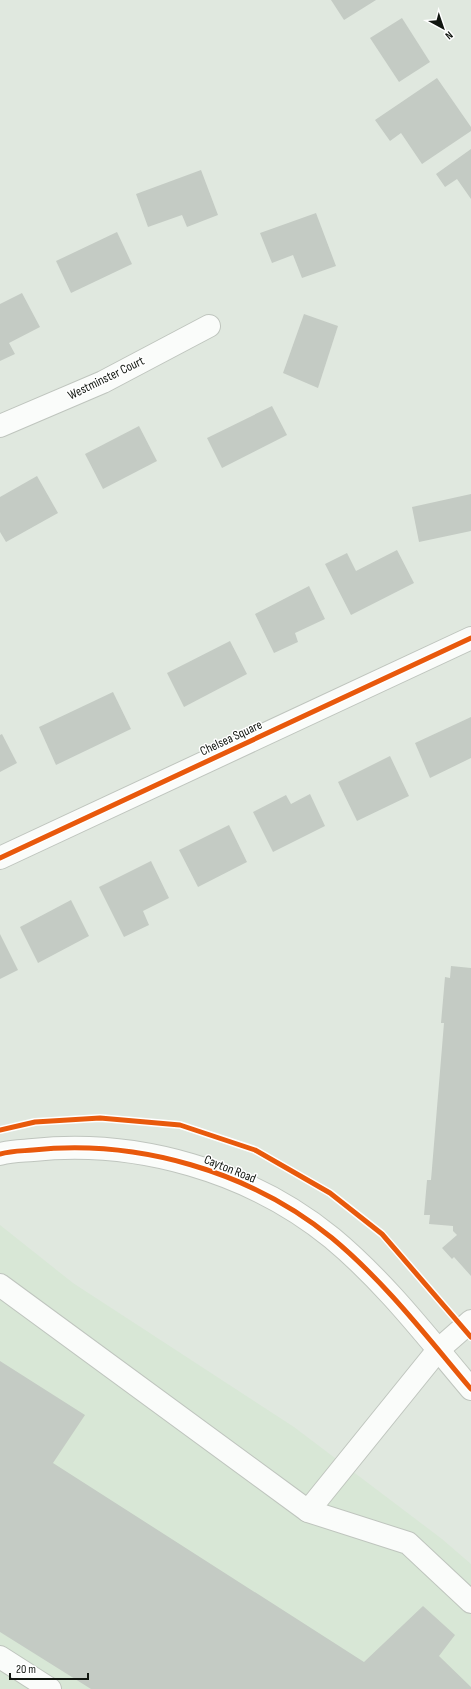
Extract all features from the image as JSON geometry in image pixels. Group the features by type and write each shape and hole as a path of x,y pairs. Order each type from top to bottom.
{"street":[{"name":"Westminster Court","path":"0,426 102,382 209,326"},
{"name":"Chelsea Square","path":"0,858 471,638"},
{"name":"Cayton Road","path":"0,1154 54,1148 97,1148 141,1153 190,1164 244,1184 289,1208 331,1238 369,1272 395,1299 471,1389"},
{"path":"0,1285 308,1512 408,1543 471,1602"},
{"path":"308,1512 438,1350 471,1321"},
{"path":"0,1657 50,1689"}],"shaded area":[{"path":"0,1225 73,1283 294,1427 442,1539 471,1564 471,1689 0,1689"}],"building":[{"path":"331,0 376,0 344,20"},
{"path":"402,18 430,62 399,82 370,38"},
{"path":"437,78 471,127 471,131 422,164 401,133 390,141 375,120"},
{"path":"471,149 471,199 457,179 445,187 436,174"},
{"path":"201,170 218,215 187,227 182,215 148,227 136,194"},
{"path":"316,213 336,266 302,278 293,255 272,263 260,233"},
{"path":"117,232 132,264 71,293 56,261"},
{"path":"22,293 40,327 9,343 15,354 0,361 0,304"},
{"path":"304,314 338,326 318,388 283,373"},
{"path":"272,406 287,435 222,468 207,438"},
{"path":"139,426 157,461 103,489 85,454"},
{"path":"37,476 58,513 6,542 0,532 0,497"},
{"path":"471,494 471,531 419,542 412,507"},
{"path":"397,550 414,583 351,615 325,564 347,553 356,571"},
{"path":"309,586 325,619 295,633 298,642 274,653 255,614"},
{"path":"230,641 247,674 184,707 167,673"},
{"path":"113,692 131,729 56,765 39,727"},
{"path":"471,717 471,758 430,778 415,743"},
{"path":"2,734 17,763 0,772 0,735"},
{"path":"390,756 409,796 357,821 338,782"},
{"path":"310,794 325,826 273,852 253,812 286,795 291,804"},
{"path":"229,825 247,862 198,887 179,850"},
{"path":"151,861 169,898 143,911 149,925 124,937 99,887"},
{"path":"71,900 89,936 38,963 20,927"},
{"path":"0,934 18,970 0,979"},
{"path":"451,966 471,968 471,1276 454,1257 452,1259 442,1248 457,1235 453,1231 453,1226 429,1224 430,1215 424,1215 427,1180 431,1180 444,1023 441,1023 445,977 450,978"},
{"path":"0,1361 85,1415 53,1463 364,1662 423,1606 455,1635 439,1656 471,1687 471,1689 91,1689 0,1632"}],"cycle path":[{"path":"0,858 471,638"},
{"path":"0,1130 35,1122 100,1118 180,1125 255,1150 330,1193 382,1234 471,1337"},
{"path":"0,1154 16,1151 72,1148 112,1150 152,1155 191,1165 229,1178 265,1194 300,1215 332,1238 351,1255 388,1291 471,1389"}]}
